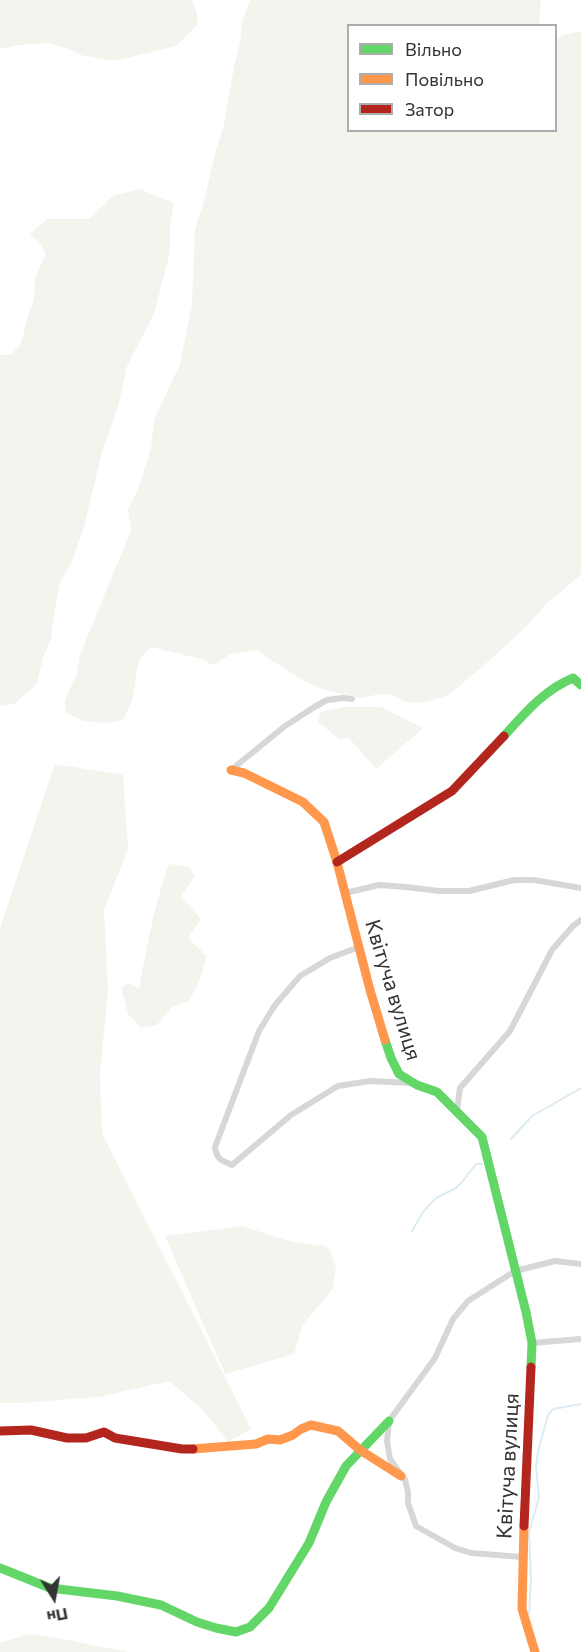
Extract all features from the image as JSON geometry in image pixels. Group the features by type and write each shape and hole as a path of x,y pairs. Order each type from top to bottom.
{"street":[{"path":"337,862 452,792 546,693 573,678 581,685"},
{"path":"231,770 285,726 316,706 327,700 352,699"},
{"name":"Квітуча вулиця","path":"231,770 244,773 286,793 310,807 324,822 337,862 370,990 391,1058 399,1074 437,1092 482,1137 532,1342 524,1503 522,1609 536,1652"},
{"path":"345,893 379,885 439,891 469,891 514,880 534,880 581,888"},
{"path":"457,1111 460,1088 510,1031 552,950 581,920"},
{"path":"359,947 330,958 300,976 275,1005 259,1031 215,1148 216,1155 232,1165 291,1114 338,1086 370,1081 415,1083"},
{"path":"0,1568 50,1588 117,1596 161,1605 216,1628 236,1632 250,1627 269,1608 309,1543 326,1502 346,1466 389,1421 435,1358 453,1319 468,1301 515,1271 555,1261 581,1264"},
{"path":"532,1342 581,1339"},
{"name":"Квітуча вулиця","path":"389,1421 387,1441 390,1459 405,1480 408,1503 416,1526 455,1548 471,1554 522,1557"},
{"path":"0,1431 31,1430 67,1438 86,1438 104,1432 115,1438 182,1449 256,1444 268,1439 280,1440 311,1425 338,1431 360,1450 401,1476"}],"shaded area":[{"path":"0,0 192,0 197,13 197,25 176,46 114,61 81,55 46,43 0,49"},
{"path":"250,0 541,0 539,24 347,24 347,132 557,132 557,39 563,35 581,31 581,575 547,603 529,624 449,695 430,701 407,702 389,694 361,698 321,689 302,680 256,650 231,654 213,665 201,659 151,647 141,658 132,700 123,720 106,723 83,721 65,712 65,700 77,673 80,655 131,530 128,510 138,489 151,449 154,420 180,364 192,305 195,229 224,124 242,22"},
{"path":"140,189 174,203 170,226 170,252 154,314 127,366 118,407 102,452 83,531 72,561 60,583 51,639 43,658 37,684 14,704 0,706 0,355 10,355 21,344 33,303 35,278 46,254 39,242 30,234 47,219 89,219 113,196"},
{"path":"344,707 381,707 423,728 376,769 348,737 340,740 318,722 321,712"},
{"path":"55,764 123,775 128,849 104,910 108,989 100,1074 102,1133 251,1429 228,1442 204,1411 169,1381 99,1397 0,1403 0,928"},
{"path":"169,864 189,867 195,876 181,896 201,919 188,938 207,956 199,982 189,1001 171,1008 157,1025 141,1028 128,1014 121,987 129,983 139,989 155,910"},
{"path":"242,1226 292,1242 326,1246 330,1250 336,1269 332,1290 303,1324 294,1354 225,1374 165,1236"},
{"path":"28,1634 128,1652 0,1652 0,1643"}],"waterway":[{"path":"511,1139 532,1116 581,1088"},
{"path":"412,1231 423,1212 436,1198 456,1188 476,1164 482,1164"},
{"path":"529,1614 531,1579 529,1532 539,1498 536,1466 538,1452 548,1415 553,1409 581,1404"}],"traffic: fast":[{"path":"504,736 553,689 573,678 581,685"},
{"path":"385,1040 399,1074 417,1085 437,1092 482,1137 526,1312 532,1343 531,1367"},
{"path":"0,1568 50,1588 117,1596 161,1605 216,1628 236,1632 250,1627 269,1608 309,1543 326,1502 346,1466 389,1421"}],"traffic: slow":[{"path":"231,770 244,773 303,802 324,822 385,1040"},
{"path":"193,1449 256,1444 268,1439 280,1440 311,1425 338,1431 360,1450 401,1476"},
{"path":"524,1526 522,1609 535,1652"}],"traffic: jam":[{"path":"337,862 452,791 504,736"},
{"path":"524,1526 531,1367"},
{"path":"0,1431 31,1430 67,1438 86,1438 104,1432 115,1438 193,1449"}]}
